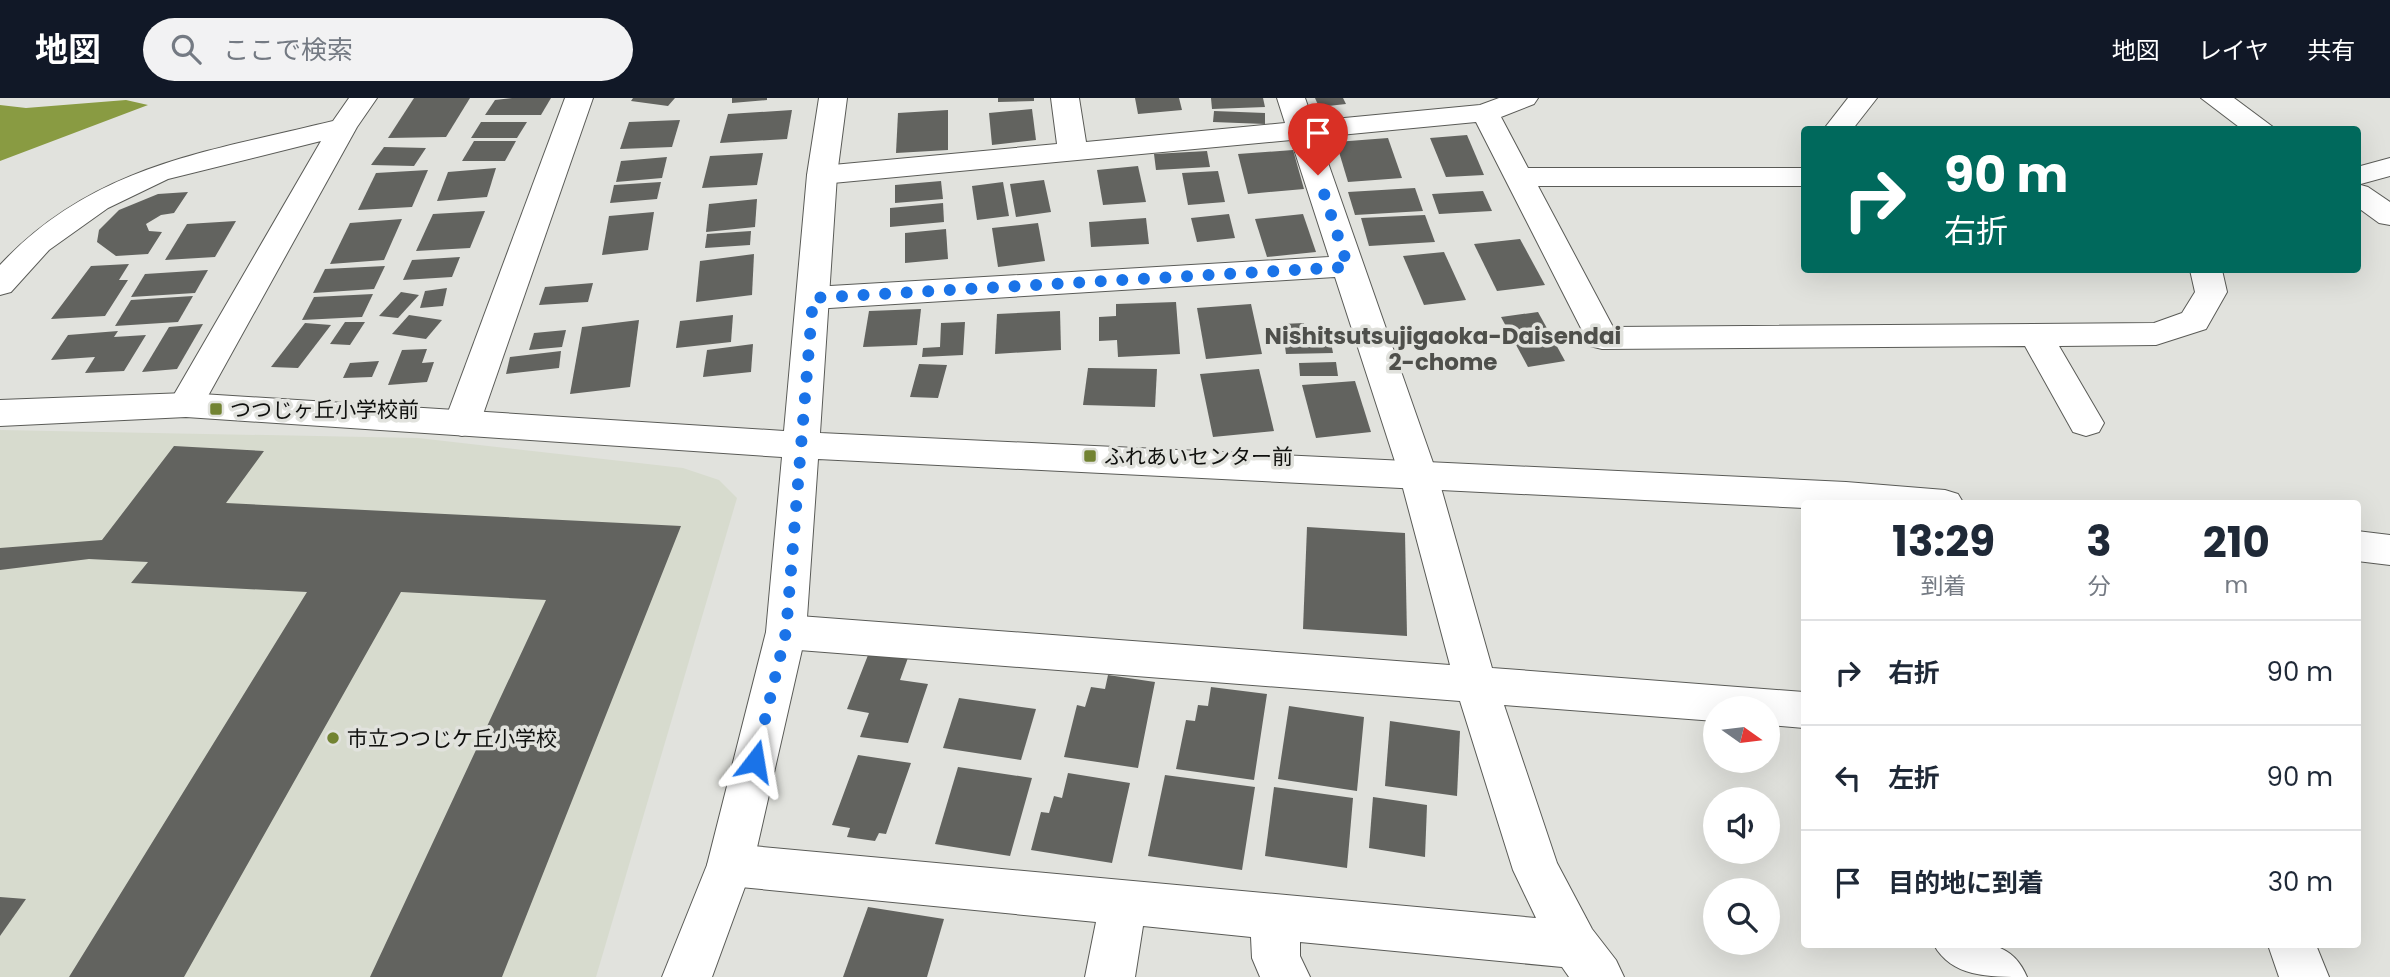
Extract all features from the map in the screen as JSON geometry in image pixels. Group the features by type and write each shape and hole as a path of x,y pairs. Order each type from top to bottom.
{"street":[{"path":"186,405 343,127 363,98"},
{"path":"462,423 579,98"},
{"path":"687,977 730,865 786,632 822,176 833,98"},
{"path":"1065,98 1073,152"},
{"path":"1291,98 1419,477 1476,685 1536,870 1587,961"},
{"path":"822,176 1485,113 1524,98"},
{"path":"1840,126 1863,98"},
{"path":"2216,98 2257,126"},
{"path":"1485,113 1602,338 2156,334 2194,321 2211,292 2207,273"},
{"path":"0,285 38,243 97,202 134,184 158,173 343,127"},
{"path":"2361,175 2390,167"},
{"path":"1519,177 1801,177"},
{"path":"2361,196 2390,216"},
{"path":"813,298 1348,267"},
{"path":"2035,334 2086,423"},
{"path":"0,413 186,405 802,445 1896,500"},
{"path":"2361,546 2390,550"},
{"path":"786,632 1476,685 1801,716"},
{"path":"730,865 1275,917 1587,961"},
{"path":"1110,977 1123,902"},
{"path":"1275,917 1276,958 1285,977"},
{"path":"1962,948 2002,977"},
{"path":"2293,948 2304,977"}],"shaded area":[{"path":"126,100 148,105 0,161 0,105 26,108"},
{"name":"市立つつじケ丘小学校","path":"0,430 418,438 683,468 719,480 737,498 596,977 0,977"}],"building":[{"path":"414,98 470,98 446,137 388,138"},
{"path":"551,98 541,115 485,115 495,100"},
{"path":"633,98 675,98 668,106 631,101"},
{"path":"732,98 767,98 767,100 732,103"},
{"path":"998,98 1034,98 1034,101 998,102"},
{"path":"1135,98 1179,98 1182,110 1138,114"},
{"path":"1211,98 1263,98 1265,107 1212,109"},
{"path":"1315,98 1343,98 1346,104 1319,107"},
{"path":"1032,109 1036,140 992,145 989,113"},
{"path":"792,110 787,139 720,143 728,114"},
{"path":"948,110 948,150 896,153 898,113"},
{"path":"1214,111 1265,113 1265,124 1213,122"},
{"path":"680,120 672,147 620,149 629,122"},
{"path":"481,122 527,122 517,138 471,138"},
{"path":"1467,135 1484,175 1446,177 1430,138"},
{"path":"1388,138 1402,178 1348,182 1336,142"},
{"path":"474,141 516,141 505,161 462,161"},
{"path":"384,147 426,148 414,166 371,165"},
{"path":"1293,150 1304,189 1248,194 1238,154"},
{"path":"1207,151 1210,167 1156,170 1154,154"},
{"path":"763,153 757,185 702,188 710,156"},
{"path":"667,157 662,178 616,182 621,161"},
{"path":"1138,166 1146,202 1103,205 1097,170"},
{"path":"496,168 487,197 437,201 448,172"},
{"path":"428,170 412,207 358,210 376,173"},
{"path":"1218,171 1225,202 1188,205 1182,173"},
{"path":"1044,180 1051,212 1016,217 1010,184"},
{"path":"941,181 943,199 895,203 895,185"},
{"path":"661,182 657,199 610,203 614,185"},
{"path":"1003,182 1009,216 977,220 972,186"},
{"path":"1415,188 1423,211 1355,215 1348,192"},
{"path":"1483,191 1492,211 1439,214 1432,194"},
{"path":"188,192 174,213 161,215 146,224 149,231 162,232 148,254 116,256 97,242 99,230 119,210 158,194"},
{"path":"757,199 755,227 706,232 709,204"},
{"path":"943,203 944,222 890,227 890,208"},
{"path":"485,211 470,248 416,251 433,214"},
{"path":"654,212 648,250 602,255 609,216"},
{"path":"1229,214 1235,238 1197,242 1191,218"},
{"path":"1303,214 1316,252 1267,257 1255,219"},
{"path":"1425,215 1435,242 1369,246 1361,218"},
{"path":"1146,218 1149,244 1091,247 1089,222"},
{"path":"402,219 384,260 330,264 350,223"},
{"path":"236,221 215,257 165,260 187,224"},
{"path":"1038,223 1045,261 998,267 992,228"},
{"path":"946,229 948,259 905,263 905,233"},
{"path":"751,231 750,245 705,248 707,234"},
{"path":"1520,239 1545,285 1497,291 1474,244"},
{"path":"1444,252 1466,300 1424,305 1403,256"},
{"path":"754,254 752,295 696,302 700,261"},
{"path":"460,257 452,277 403,280 412,260"},
{"path":"129,264 119,280 128,280 105,316 51,319 91,266"},
{"path":"385,266 374,289 313,293 325,269"},
{"path":"208,270 195,293 131,297 145,274"},
{"path":"593,283 588,302 539,305 545,287"},
{"path":"447,288 443,306 420,308 425,291"},
{"path":"401,292 419,295 398,318 379,316"},
{"path":"373,294 362,317 302,320 314,297"},
{"path":"193,296 178,322 115,326 131,300"},
{"path":"1176,302 1180,354 1118,357 1117,340 1099,341 1099,317 1116,316 1116,304"},
{"path":"1251,304 1262,354 1206,359 1197,308"},
{"path":"921,309 917,345 863,347 869,311"},
{"path":"1060,311 1061,350 995,354 997,314"},
{"path":"1538,312 1565,361 1528,367 1501,317"},
{"path":"409,315 442,320 426,339 392,334"},
{"path":"733,315 731,342 676,348 680,321"},
{"path":"639,320 630,387 570,394 582,327"},
{"path":"345,322 365,322 350,345 330,344"},
{"path":"965,322 963,355 922,357 923,348 940,347 941,323"},
{"path":"305,323 331,325 298,368 271,367"},
{"path":"1304,323 1305,332 1329,332 1333,353 1286,354 1282,324"},
{"path":"203,324 177,369 142,372 169,327"},
{"path":"566,330 562,347 529,350 534,333"},
{"path":"118,331 114,337 146,335 124,371 85,373 95,357 51,360 68,335"},
{"path":"753,344 751,372 703,377 707,350"},
{"path":"427,349 422,363 434,362 427,382 388,385 402,350"},
{"path":"561,351 559,368 506,374 510,357"},
{"path":"379,361 372,377 343,378 350,363"},
{"path":"1336,362 1338,376 1300,376 1299,363"},
{"path":"919,364 947,365 938,398 910,397"},
{"path":"1088,368 1157,369 1155,407 1083,405"},
{"path":"1259,369 1274,431 1213,437 1200,374"},
{"path":"1355,381 1371,432 1316,438 1302,385"},
{"path":"174,446 264,451 226,503 681,526 502,977 370,977 546,600 401,592 184,977 69,977 307,592 131,583 148,562 89,559 0,570 0,548 102,540"},
{"path":"1307,527 1405,533 1407,636 1303,629"},
{"path":"870,650 909,655 900,680 928,684 908,743 860,737 869,713 847,709"},
{"path":"1108,675 1155,682 1138,768 1064,757 1077,705 1085,707 1091,687 1105,689"},
{"path":"1211,687 1267,694 1254,780 1176,769 1186,720 1195,721 1198,705 1208,706"},
{"path":"959,698 1036,709 1021,760 943,748"},
{"path":"1289,706 1364,717 1357,791 1278,779"},
{"path":"1390,721 1460,731 1457,796 1385,786"},
{"path":"858,755 911,763 886,834 879,833 875,841 847,837 850,828 832,825"},
{"path":"958,767 1032,778 1010,856 935,844"},
{"path":"1068,773 1130,783 1112,863 1031,850 1041,812 1049,813 1054,796 1062,798"},
{"path":"1165,775 1255,787 1242,870 1148,856"},
{"path":"1274,787 1353,798 1347,868 1265,856"},
{"path":"1373,797 1427,805 1425,857 1369,848"},
{"path":"0,897 26,899 0,936"},
{"path":"868,907 944,919 927,977 843,977"}],"place":[{"name":"つつじヶ丘小学校前","path":"216,409"},
{"name":"ふれあいセンター前","path":"1090,456"},
{"name":"市立つつじケ丘小学校","path":"333,738"}],"district":[{"name":"Nishitsutsujigaoka-Daisendai 2-chome","path":"1443,349"}],"route":[{"path":"755,761 786,632 813,298 1348,267 1318,175"}]}
